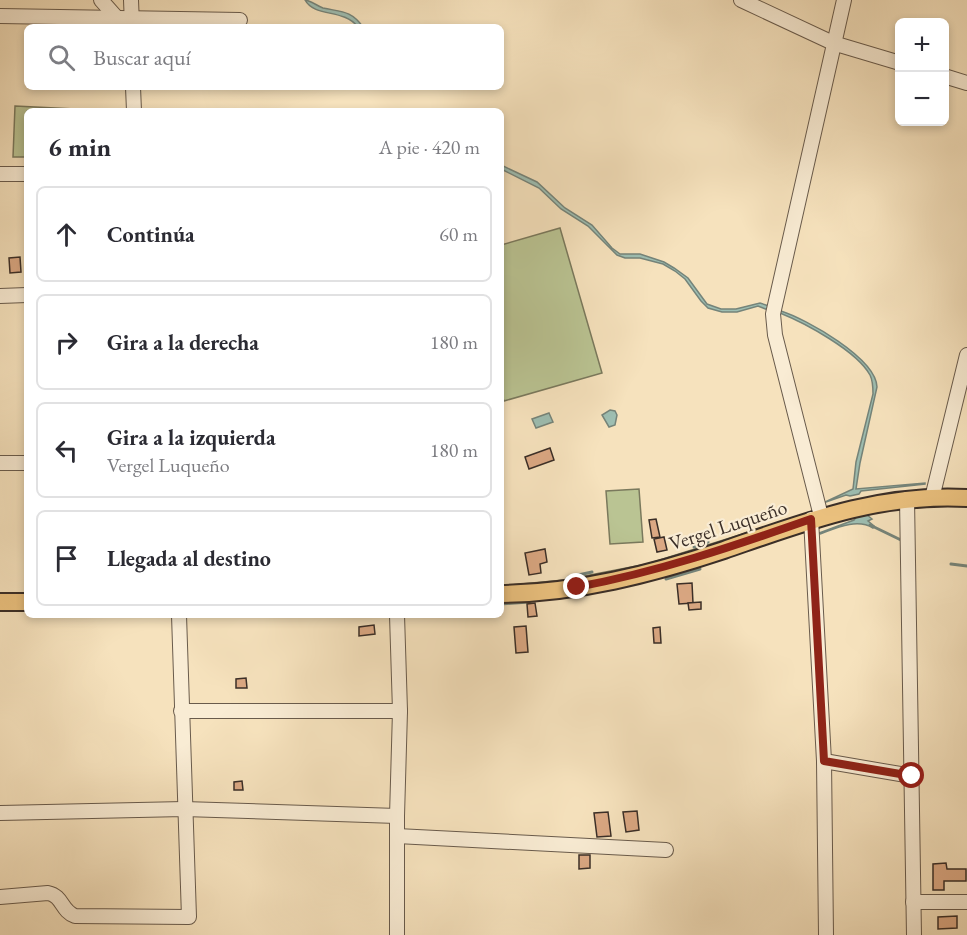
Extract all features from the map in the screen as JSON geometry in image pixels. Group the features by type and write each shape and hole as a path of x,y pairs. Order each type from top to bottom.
{"main road":[{"name":"Vergel Luqueño","path":"504,594 577,587 639,574 702,557 855,507 907,499 967,498"},
{"path":"0,602 24,602"}],"street":[{"path":"101,0 117,18"},
{"path":"131,0 132,23"},
{"path":"741,0 833,43 895,62"},
{"path":"826,935 824,761 816,518 775,335 773,314 844,0"},
{"path":"0,16 117,18 132,23 240,20"},
{"path":"949,77 967,83"},
{"path":"133,90 134,108"},
{"path":"0,174 24,174"},
{"path":"0,296 24,295"},
{"path":"932,498 967,355"},
{"path":"0,463 24,463"},
{"path":"907,499 914,935"},
{"path":"1,896 54,894 66,912 75,916 189,917 179,618"},
{"path":"397,618 400,711 397,935"},
{"path":"181,711 400,711"},
{"path":"824,761 912,776"},
{"path":"0,813 184,808 397,816"},
{"path":"397,836 666,850"},
{"path":"913,902 967,902"}],"green space":[{"path":"15,106 55,108 24,108 24,157 13,157"},
{"path":"560,228 602,373 504,401 504,244"},
{"path":"639,489 643,542 610,544 606,491"},
{"path":"939,493 647,566 564,582 504,587 564,580 647,564 849,502"}],"water":[{"path":"305,0 323,8 350,15 361,24 355,24 345,17 310,6"},
{"path":"504,166 537,182 565,208 592,225 620,254 640,254 674,268 688,278 707,304 721,309 736,309 760,303 769,306 768,310 758,306 737,312 722,312 708,308 685,279 675,271 663,264 617,255 588,226 561,209 539,188 504,170"},
{"path":"781,311 806,322 838,341 853,352 874,376 877,387 856,489 925,484 861,491 859,494 846,495 823,503 853,489 856,462 873,394 872,382 863,366 842,347 780,313"},
{"path":"610,410 615,411 617,415 615,425 609,427 602,415"},
{"path":"549,413 553,422 536,428 532,419"},
{"path":"866,514 872,519 868,521 874,526 873,528 853,524 819,533 854,520 857,516"}],"building":[{"path":"20,257 21,272 10,273 9,258"},
{"path":"550,448 554,460 529,469 525,457"},
{"path":"656,519 660,537 652,538 649,520"},
{"path":"664,537 667,550 657,552 654,539"},
{"path":"545,549 547,562 540,564 541,573 529,575 525,553"},
{"path":"692,583 693,603 679,604 677,584"},
{"path":"701,602 701,609 689,610 688,603"},
{"path":"535,603 537,616 528,617 527,604"},
{"path":"374,625 375,634 359,636 359,627"},
{"path":"526,626 528,652 516,653 514,627"},
{"path":"660,627 661,643 654,643 653,628"},
{"path":"246,678 247,688 236,688 236,679"},
{"path":"242,781 243,790 234,790 234,782"},
{"path":"637,811 639,830 626,832 623,812"},
{"path":"608,812 611,836 597,837 594,813"},
{"path":"579,855 590,855 590,868 579,869"},
{"path":"946,863 947,869 966,869 966,881 944,881 944,890 933,890 933,864"},
{"path":"957,916 957,928 938,929 938,917"}],"waterway":[{"path":"870,525 903,541"},
{"path":"694,547 708,542"},
{"path":"951,564 967,566"},
{"path":"666,579 700,569"},
{"path":"569,577 592,572"},
{"path":"504,604 529,602"}],"route":[{"path":"577,587 681,563 811,519 824,761 912,776"}]}
